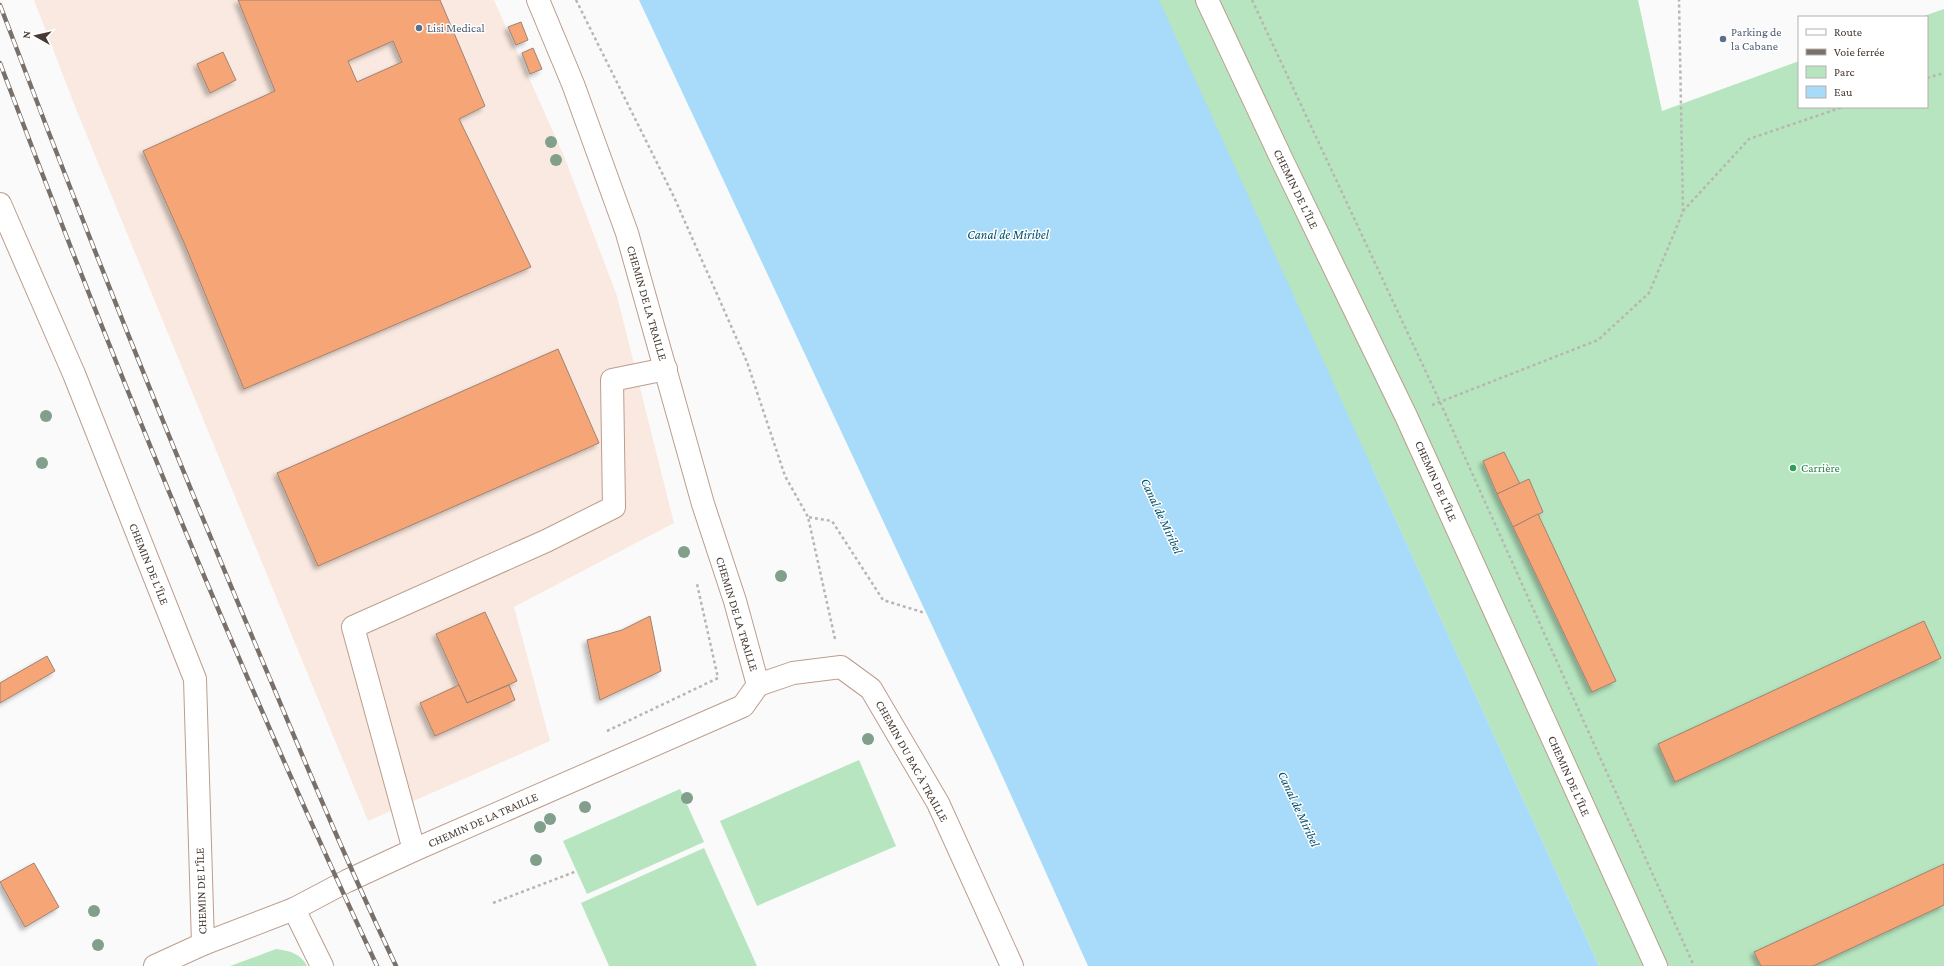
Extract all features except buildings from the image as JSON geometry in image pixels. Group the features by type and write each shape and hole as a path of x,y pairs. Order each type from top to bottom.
{"street":[{"name":"CHEMIN DE LA TRAILLE","path":"155,966 203,944 294,909 347,881 414,850 743,706 758,685 735,601 703,504 627,233 573,84 538,0"},
{"name":"CHEMIN DE L'ÎLE","path":"1207,0 1283,162 1406,416 1656,966"},
{"name":"CHEMIN DE L'ÎLE","path":"0,204 74,374 195,679 203,944"},
{"path":"414,850 353,627 546,541 614,507 612,380 666,369"},
{"path":"758,685 793,673 841,667"},
{"name":"CHEMIN DU BAC À TRAILLE","path":"841,667 871,690 938,803 1012,966"},
{"path":"294,909 322,966"}],"path":[{"path":"576,0 674,196 747,362 785,476 808,517 841,667"},
{"path":"1252,0 1440,402 1694,966"},
{"path":"1679,0 1683,212"},
{"path":"1928,78 1944,73"},
{"path":"1440,402 1598,340 1649,293 1683,212 1749,139 1840,108"},
{"path":"808,517 832,521 883,600 925,613"},
{"path":"607,730 718,678 696,581"},
{"path":"493,903 577,872"}],"shaded area":[{"path":"34,0 494,0 564,156 617,296 674,523 514,607 550,741 368,821 76,109"}],"green space":[{"path":"1117,0 1638,0 1662,111 1798,61 1798,108 1928,108 1928,16 1924,16 1944,9 1944,966 1599,966 1372,468"},
{"path":"859,760 896,846 757,906 720,821"},
{"path":"680,789 704,842 587,894 563,841"},
{"path":"704,848 757,966 609,966 581,903"},
{"path":"276,949 298,955 307,966 230,966"}],"water":[{"name":"Canal de Miribel","path":"639,0 1159,0 1599,966 1088,966 996,762"}],"railway":[{"path":"0,5 92,245 188,483 323,804 396,966"},
{"path":"0,63 133,405 227,631 377,966"}],"place":[{"name":"Lisi Medical","path":"419,28"},
{"name":"Parking de la Cabane","path":"1723,39"},
{"name":"Carrière","path":"1793,468"}]}
